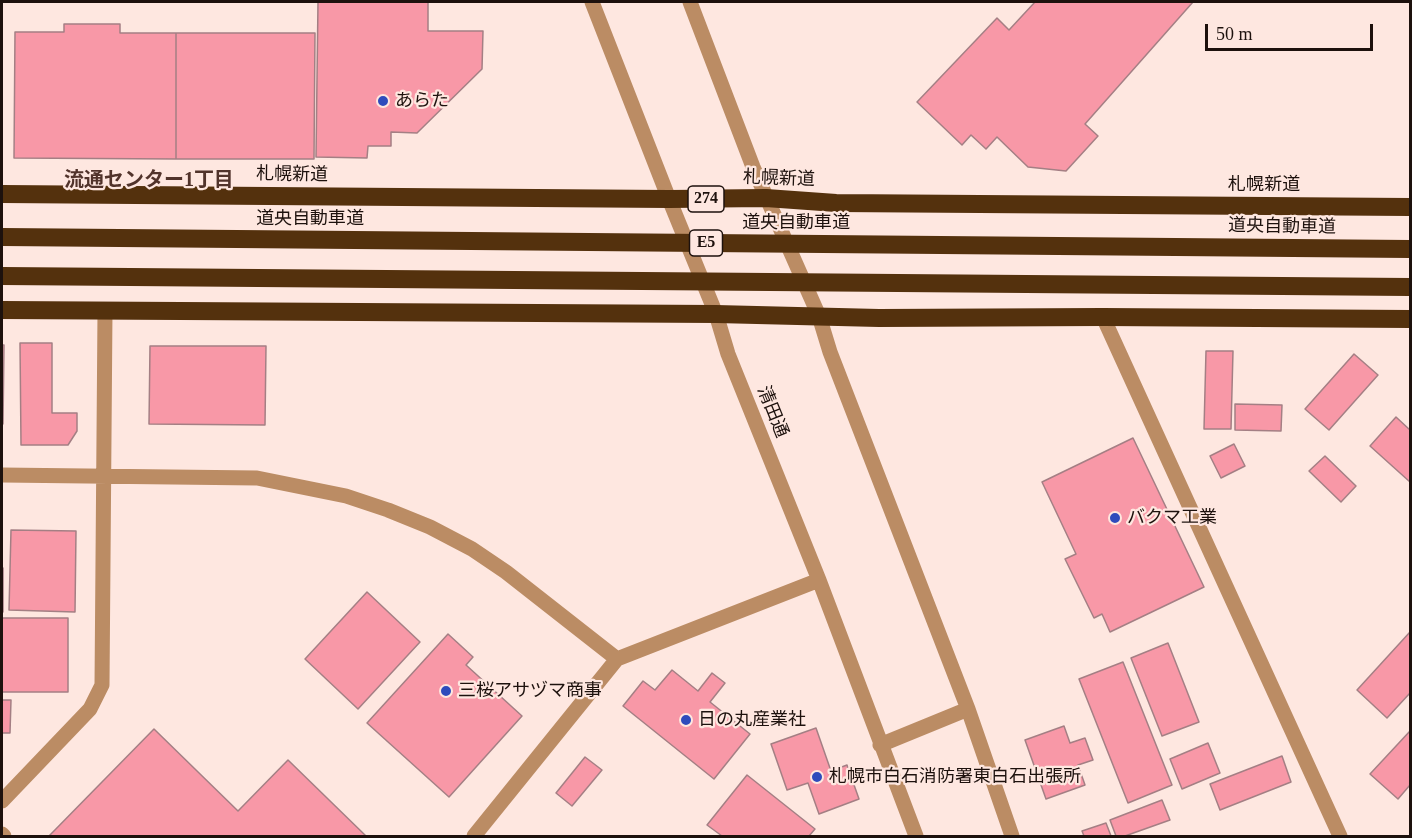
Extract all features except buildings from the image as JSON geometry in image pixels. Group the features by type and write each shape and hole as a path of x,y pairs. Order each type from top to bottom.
{"highway":[{"name":"札幌新道","path":"2,194 669,200 766,198 836,203 1410,207"},
{"name":"道央自動車道","path":"2,237 1410,249"},
{"name":"E5","path":"2,276 1410,287"},
{"path":"2,309 1410,319"}],"street":[{"name":"清田通","path":"592,2 716,314 728,354 819,580 916,837"},
{"path":"690,2 766,198 819,316 834,363 968,709 1012,837"},
{"path":"2,801 90,709 102,685 105,311"},
{"path":"1103,317 1340,837"},
{"path":"2,475 257,478 346,496 430,527 489,561 617,659"},
{"path":"474,837 617,659 819,580"},
{"path":"880,744 968,709"}],"place":[{"name":"あらた","path":"383,101"},
{"name":"バクマ工業","path":"1115,518"},
{"name":"三桜アサヅマ商事","path":"446,691"},
{"name":"日の丸産業社","path":"686,720"},
{"name":"札幌市白石消防署東白石出張所","path":"817,777"}],"district":[{"name":"流通センター1丁目","path":"149,181"}]}
